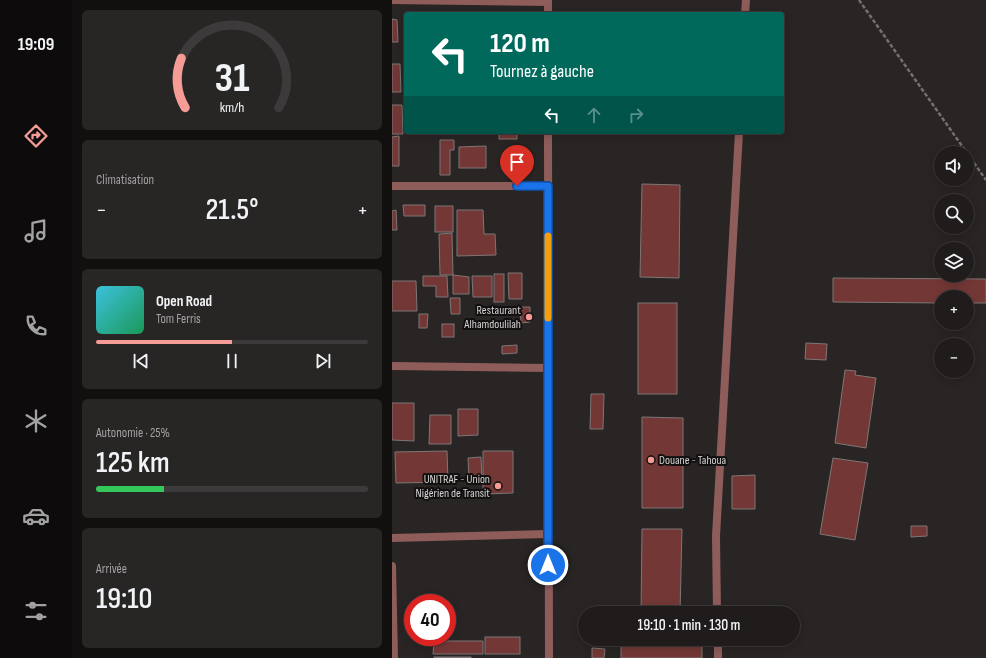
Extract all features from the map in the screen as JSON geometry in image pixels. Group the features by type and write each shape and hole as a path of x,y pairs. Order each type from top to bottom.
{"street":[{"path":"392,0 548,1 548,12"},
{"path":"745,12 746,0"},
{"path":"548,134 549,658"},
{"path":"717,606 716,536 739,134"},
{"path":"392,186 548,186"},
{"path":"392,366 548,368"},
{"path":"392,538 548,534"},
{"path":"392,566 394,658"},
{"path":"718,646 718,658"}],"path":[{"path":"859,0 962,146"},
{"path":"974,163 986,180"}],"building":[{"path":"392,19 397,20 398,42 392,42"},
{"path":"392,64 400,64 401,92 392,92"},
{"path":"392,105 402,105 403,134 392,134"},
{"path":"499,134 517,134 517,139 499,139"},
{"path":"399,136 399,166 392,166 392,137"},
{"path":"440,140 454,140 454,150 450,150 450,175 440,175"},
{"path":"486,146 486,168 459,168 459,147"},
{"path":"642,184 680,185 679,278 640,277"},
{"path":"403,205 425,205 425,216 404,216"},
{"path":"435,206 453,206 453,232 435,232"},
{"path":"396,210 397,230 392,230 392,211"},
{"path":"457,210 483,210 484,234 495,234 496,255 457,256"},
{"path":"452,233 453,275 440,275 439,234"},
{"path":"508,273 522,273 522,299 509,299"},
{"path":"494,274 504,274 504,302 494,302"},
{"path":"453,275 469,277 469,294 453,294"},
{"path":"423,276 447,276 448,297 436,297 436,286 423,286"},
{"path":"472,276 492,276 492,297 473,297"},
{"path":"833,278 934,279 934,282 974,282 974,279 986,279 986,303 974,303 974,290 934,290 934,303 833,302"},
{"path":"392,281 416,281 417,311 392,311"},
{"path":"450,298 460,298 460,314 451,314"},
{"path":"638,303 677,303 677,394 638,394"},
{"path":"520,307 530,307 530,322 521,323"},
{"path":"419,314 428,314 427,328 419,328"},
{"path":"442,324 454,324 454,337 442,337"},
{"path":"806,343 827,344 826,360 805,359"},
{"path":"517,345 517,353 502,354 502,346"},
{"path":"845,370 856,371 855,375 876,378 866,448 835,443"},
{"path":"591,394 604,394 603,429 590,429"},
{"path":"392,403 414,403 414,441 392,440"},
{"path":"458,409 478,409 478,435 458,436"},
{"path":"430,415 451,415 451,444 429,444"},
{"path":"642,417 683,418 683,508 642,508"},
{"path":"447,451 448,482 396,483 395,452"},
{"path":"483,451 513,451 513,493 483,494"},
{"path":"481,457 482,479 469,479 468,458"},
{"path":"833,458 868,463 855,540 820,534"},
{"path":"755,475 755,509 732,509 732,476"},
{"path":"911,526 927,526 927,536 911,537"},
{"path":"642,529 682,529 680,606 641,606"},
{"path":"485,637 520,637 520,654 485,654"},
{"path":"456,641 483,641 483,654 433,654 434,646 456,646"},
{"path":"621,646 702,646 702,658 621,658"},
{"path":"592,648 605,649 604,658 592,658"},
{"path":"471,657 471,658 434,658"}],"slow traffic":[{"path":"548,236 548,318"}],"place":[{"name":"Restaurant Alhamdoulilah","path":"529,317"},
{"name":"Douane - Tahoua","path":"651,460"},
{"name":"UNITRAF - Union Nigérien de Transit","path":"498,486"}],"route":[{"path":"517,186 548,186 548,565"}]}
